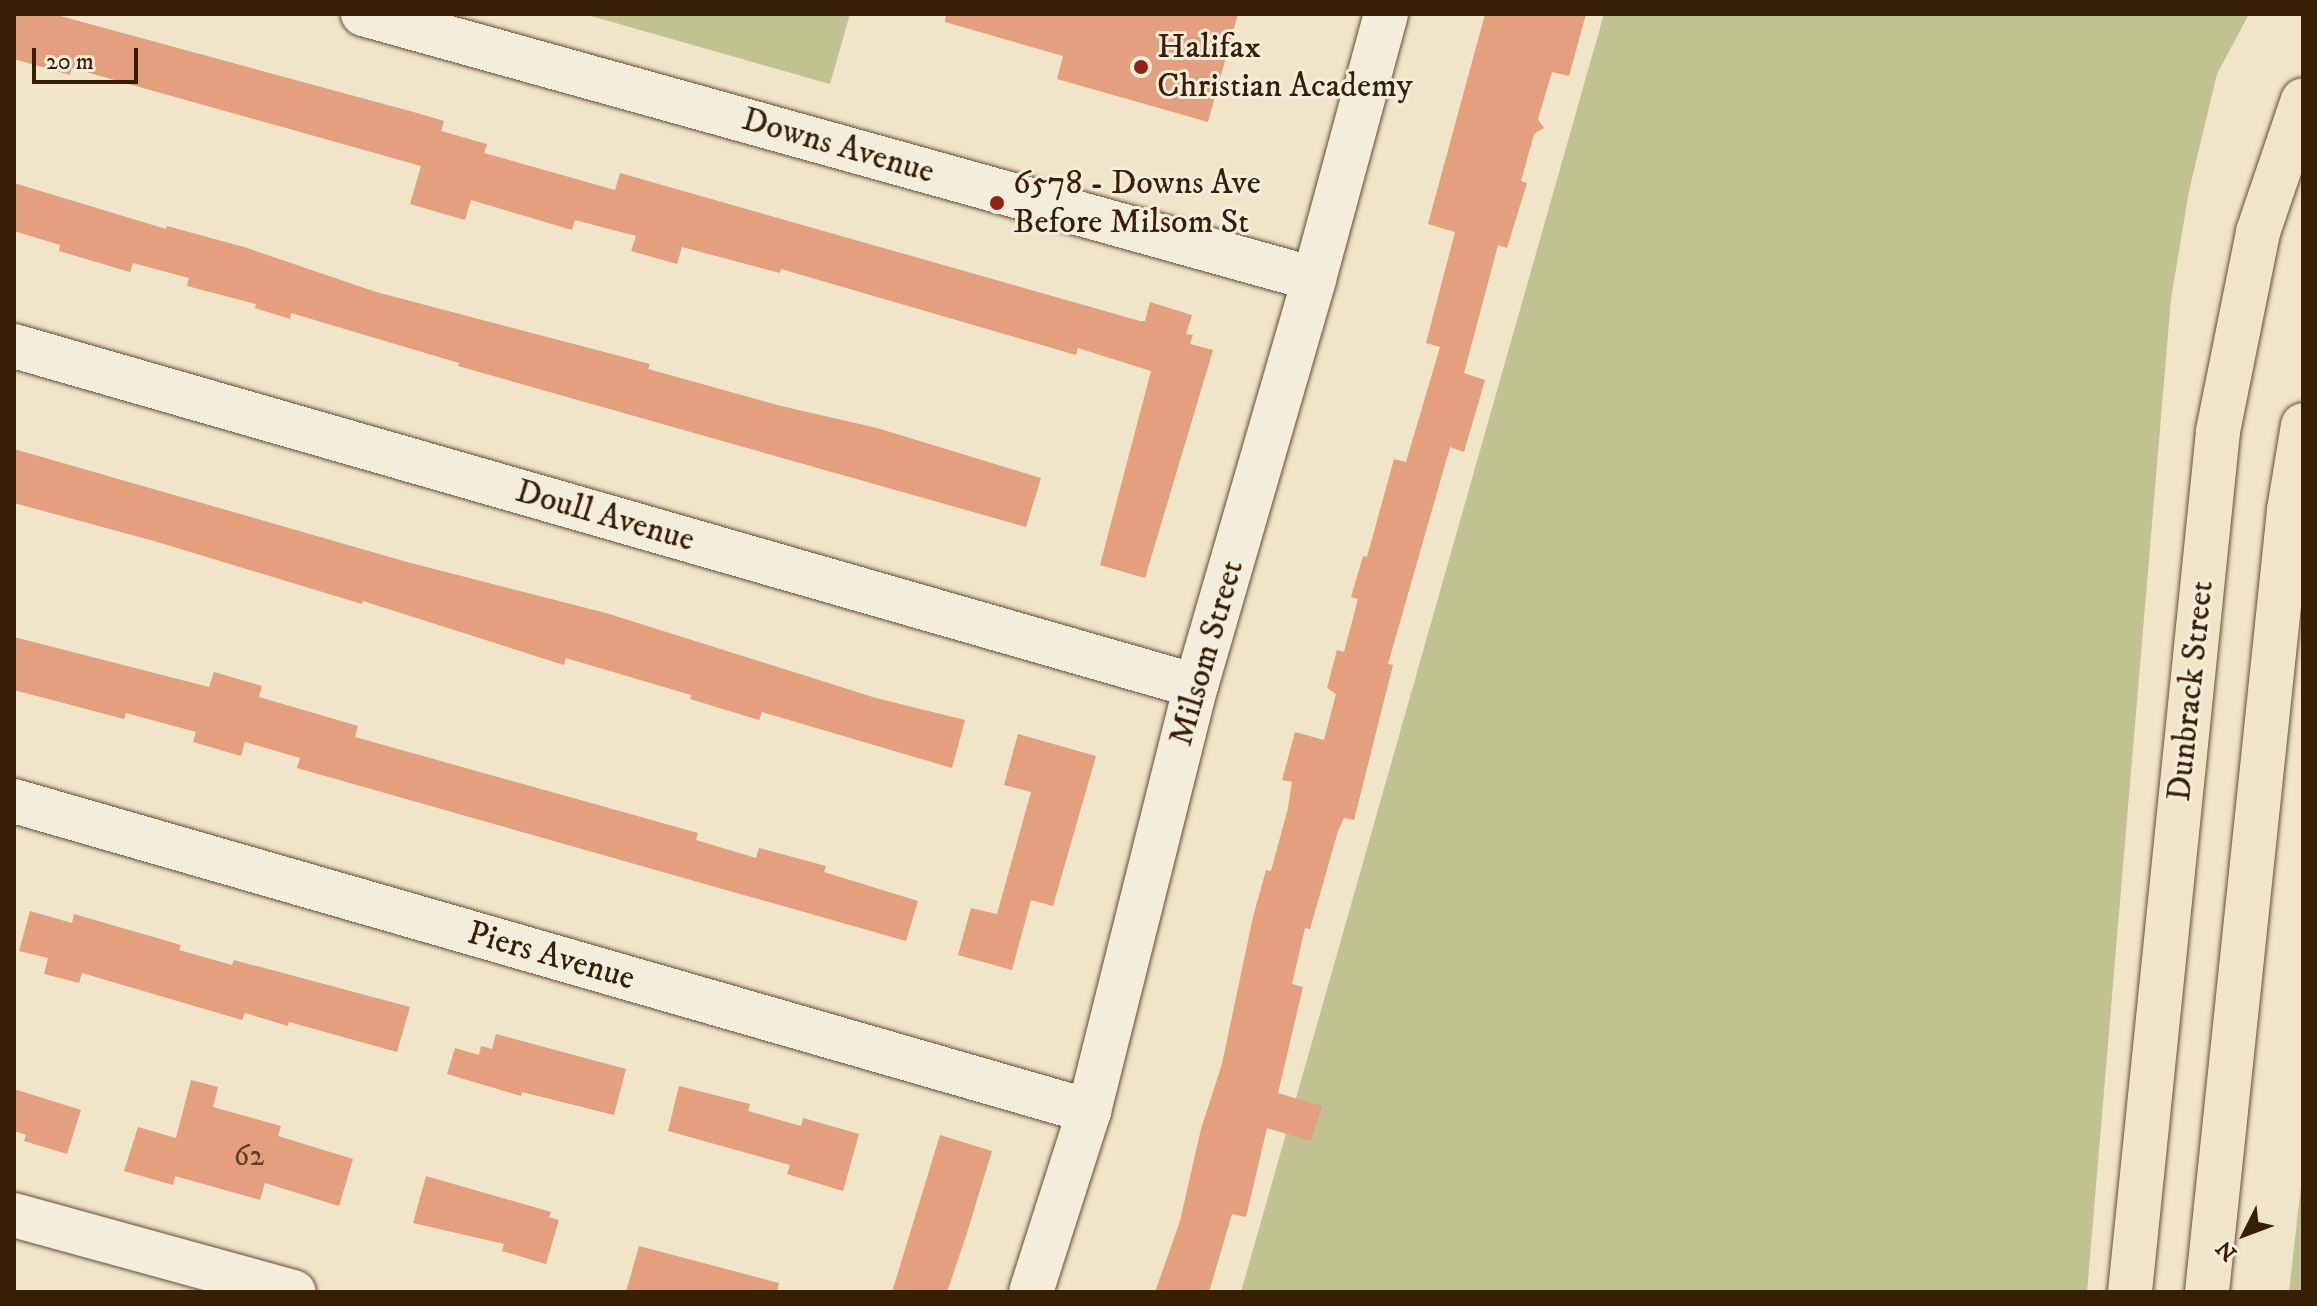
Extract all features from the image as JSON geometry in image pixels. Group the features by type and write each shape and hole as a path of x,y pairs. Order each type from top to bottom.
{"main road":[{"name":"Dunbrack Street","path":"2130,1292 2218,431 2258,232 2303,100"},
{"path":"2207,1292 2289,510 2303,425"}],"street":[{"name":"Downs Avenue","path":"363,14 1314,279"},
{"name":"Milsom Street","path":"1031,1292 1089,1111 1196,686 1314,279 1386,14"},
{"name":"Doull Avenue","path":"14,346 1196,686"},
{"name":"Piers Avenue","path":"14,801 1089,1111"},
{"path":"14,1215 294,1292"}],"green space":[{"path":"584,14 850,14 830,84"},
{"path":"1604,14 2249,14 2217,74 2189,191 2171,299 2087,1292 1241,1292"},
{"path":"2303,1168 2303,1292 2289,1292"}],"building":[{"path":"14,14 53,14 417,113 444,121 441,131 487,144 484,153 615,190 620,173 1140,321 1145,321 1150,302 1192,315 1186,334 1193,335 1190,344 1213,350 1145,578 1100,565 1151,371 1078,348 1076,355 781,269 780,273 682,247 677,264 631,251 636,236 575,220 572,230 471,200 465,220 410,204 421,166 72,68 70,75 14,59"},
{"name":"Halifax Christian Academy","path":"946,14 1238,14 1208,122 1057,79 1063,56 945,22"},
{"path":"1485,14 1586,14 1569,76 1552,72 1538,119 1544,128 1534,134 1521,181 1527,183 1507,248 1498,245 1464,373 1485,380 1464,452 1450,447 1388,664 1393,665 1354,820 1344,818 1338,831 1310,929 1305,928 1292,984 1303,987 1278,1093 1322,1106 1311,1141 1267,1128 1246,1217 1232,1214 1209,1292 1155,1292 1180,1221 1201,1129 1222,1064 1253,917 1266,870 1271,871 1288,808 1292,782 1282,780 1295,732 1324,740 1336,694 1327,688 1337,650 1344,652 1358,599 1351,597 1363,556 1367,557 1394,459 1406,462 1440,347 1426,343 1455,232 1428,224"},
{"path":"14,183 166,229 167,226 244,247 376,292 650,364 648,369 781,406 877,428 1041,478 1026,527 458,366 459,363 291,313 290,319 255,308 256,304 187,286 189,278 133,263 130,272 59,251 60,245 14,231"},
{"path":"14,449 407,562 606,613 876,698 965,720 952,768 762,712 759,720 690,699 691,695 566,658 564,665 363,601 362,604 154,541 14,503"},
{"path":"14,637 209,687 214,672 262,686 259,697 358,726 355,737 698,833 696,840 756,858 759,848 826,866 824,872 918,901 906,941 297,768 300,758 245,742 241,756 193,742 196,732 126,713 124,719 14,690"},
{"path":"1018,734 1096,756 1053,906 1031,900 1012,970 958,955 971,908 997,914 1031,792 1004,785"},
{"path":"30,911 72,923 74,914 181,945 179,950 232,965 234,960 410,1007 397,1052 289,1022 288,1026 245,1013 242,1020 82,973 79,983 44,974 48,958 19,951"},
{"path":"496,1034 626,1069 614,1115 522,1092 521,1096 447,1074 455,1048 479,1055 481,1046 492,1049"},
{"path":"191,1080 218,1087 213,1107 281,1126 278,1136 353,1159 339,1206 265,1183 260,1200 175,1176 173,1185 124,1171 138,1127 176,1138"},
{"path":"679,1086 750,1104 748,1111 801,1126 803,1118 859,1134 843,1191 787,1174 790,1165 668,1131"},
{"path":"14,1089 81,1110 67,1154 24,1141 26,1135 14,1131"},
{"path":"940,1135 992,1151 947,1292 892,1292"},
{"path":"426,1176 551,1212 549,1217 559,1220 546,1264 502,1251 504,1244 413,1223"},
{"path":"639,1246 779,1283 777,1292 626,1292"}],"place":[{"name":"Halifax Christian Academy","path":"1141,67"},
{"name":"6578 - Downs Ave Before Milsom St","path":"997,203"}]}
